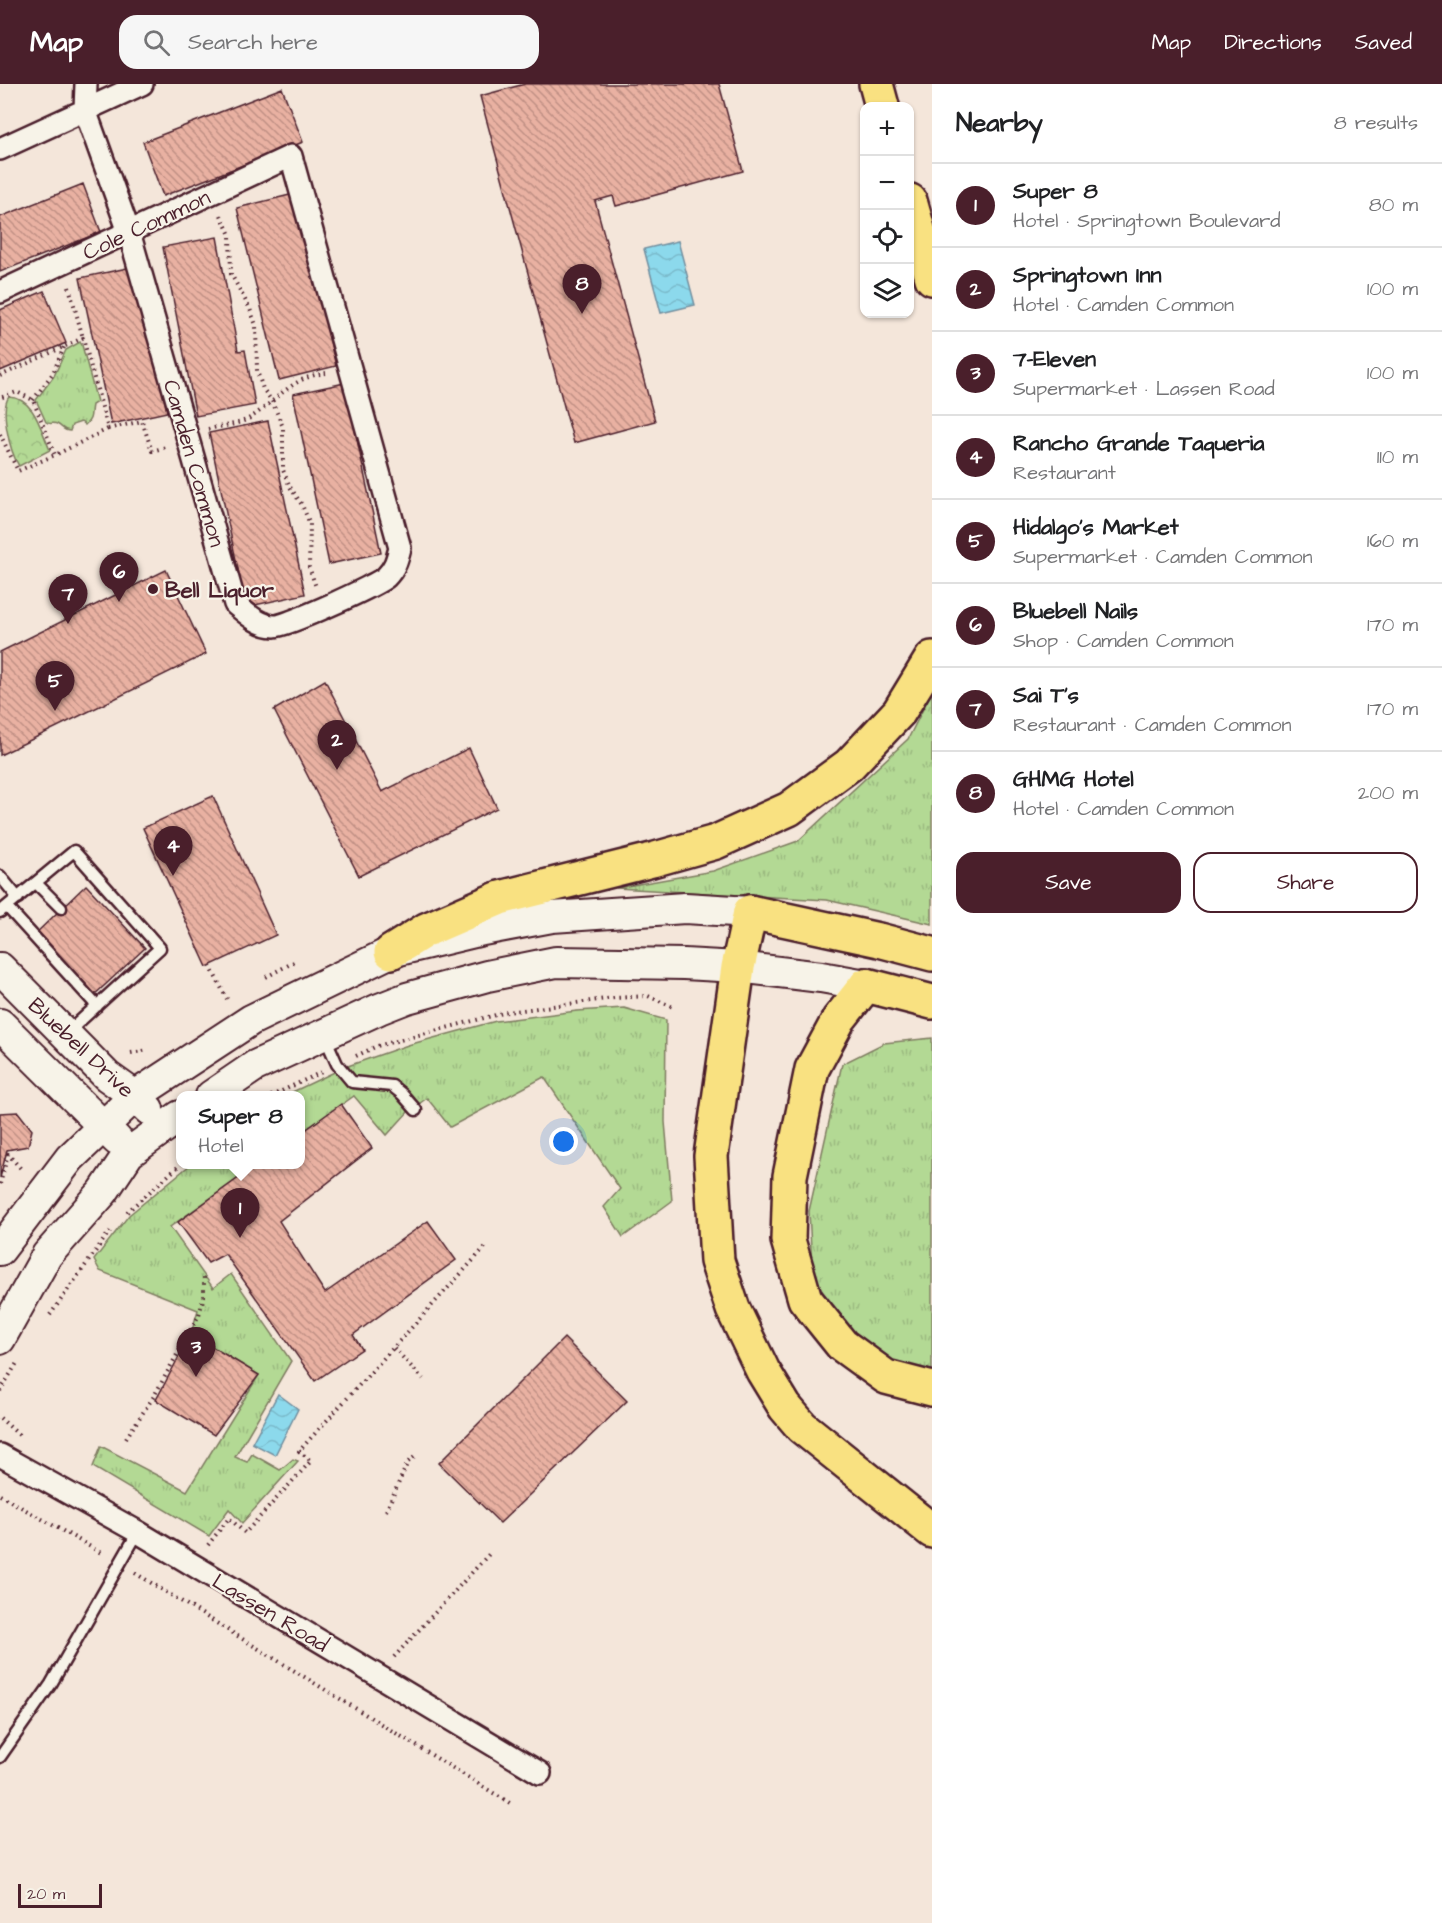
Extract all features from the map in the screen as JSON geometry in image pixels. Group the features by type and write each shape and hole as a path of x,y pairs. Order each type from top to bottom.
{"main road":[{"path":"876,84 881,102"},
{"path":"912,210 932,278"},
{"path":"391,952 426,930 500,898 716,842 789,809 849,765 899,711 932,658"},
{"path":"932,954 750,912 738,967 711,1156 717,1261 733,1309 763,1371 785,1407 802,1427 932,1531"},
{"path":"932,1002 866,986 839,1019 812,1069 790,1176 788,1240 805,1299 842,1345 886,1377 932,1389"}],"street":[{"name":"Camden Common","path":"86,84 85,110 129,232 235,604 252,619 276,626 384,579 396,564 399,548 291,156"},
{"path":"0,149 142,84"},
{"name":"Cole Common","path":"0,292 291,156"},
{"path":"0,1250 70,1158 135,1096 251,1020 391,952 483,930 552,917 685,908 750,912"},
{"path":"217,1091 255,1066 407,998 488,976 556,962 738,967 821,977 866,986"},
{"name":"Bluebell Drive","path":"0,968 107,1076 172,1121"},
{"name":"Bluebell Drive","path":"0,1024 104,1125 129,1153"},
{"path":"11,1347 47,1255 102,1192 129,1153 172,1121"},
{"name":"Lassen Road","path":"0,1455 138,1532 540,1773"}],"lane":[{"path":"66,1035 97,1006 124,974 160,948 74,851 3,910 97,1006"},
{"path":"0,876 18,898"},
{"path":"36,882 61,908"},
{"path":"324,1034 337,1064 352,1082 392,1086 416,1110"},
{"path":"0,1757 51,1684 138,1532"}],"path":[{"path":"220,211 230,235 231,274 256,325 257,371 263,389 272,401 283,427 282,470 310,524 309,567 324,607"},
{"path":"67,280 108,429"},
{"path":"0,376 83,338"},
{"path":"33,400 53,373 64,347"},
{"path":"0,434 18,471 108,429 142,422 152,451 189,440 207,429 248,419 284,389 312,375 350,366"},
{"path":"0,398 17,392 33,400 55,455"},
{"path":"210,966 227,999"},
{"path":"280,1091 377,1046 507,1012 614,998 648,996 673,1007"},
{"path":"0,1184 8,1154 26,1173"},
{"path":"123,1215 176,1168"},
{"path":"47,1318 116,1225"},
{"path":"208,1545 229,1518 245,1533 311,1461 299,1451 488,1244"},
{"path":"126,1438 154,1395 199,1315 204,1296 204,1274"},
{"path":"0,1391 11,1347"},
{"path":"394,1348 423,1379"},
{"path":"386,1511 408,1462 417,1455"},
{"path":"0,1495 119,1565 144,1577 513,1805"},
{"path":"394,1658 490,1553"}],"green space":[{"path":"80,342 97,402 92,405 90,418 85,425 81,422 72,425 68,431 57,424 46,422 36,400 54,376 66,350"},
{"path":"9,397 18,399 31,409 50,450 19,466 7,430 5,410"},
{"path":"932,691 932,924 827,900 616,888 713,871 798,841 908,739"},
{"path":"624,1008 666,1020 665,1122 672,1201 623,1237 604,1207 620,1189 544,1077 450,1127 427,1098 408,1112 387,1135 354,1096 305,1130 305,1091 295,1091 345,1067 408,1045 496,1021"},
{"path":"932,1038 932,1376 915,1376 868,1350 832,1314 812,1268 809,1211 842,1064 884,1043"},
{"path":"185,1169 251,1169 170,1227 213,1288 231,1274 291,1361 235,1457 247,1462 252,1454 280,1470 293,1459 298,1461 242,1523 229,1509 209,1536 93,1467 101,1446 187,1491 259,1375 191,1334 198,1310 100,1271 94,1260 129,1215"}],"water":[{"path":"678,241 695,305 661,313 644,249"},
{"path":"278,1394 298,1409 275,1455 252,1443"}],"building":[{"path":"525,84 719,84 743,171 616,206 613,196 595,201 655,421 574,443 480,96"},
{"path":"282,88 303,142 163,196 143,142"},
{"path":"83,184 101,232 0,272 0,217"},
{"path":"294,194 336,366 279,380 237,208"},
{"path":"217,237 238,351 245,350 255,405 196,416 163,247"},
{"path":"137,266 167,412 111,424 80,278"},
{"path":"44,291 66,343 0,371 0,310"},
{"path":"345,383 381,553 329,564 293,394"},
{"path":"268,421 305,594 246,607 209,433"},
{"path":"166,570 206,654 0,755 0,652"},
{"path":"325,680 382,792 469,748 497,808 359,876 274,710"},
{"path":"213,796 276,935 207,967 143,828"},
{"path":"86,885 145,948 91,998 33,936"},
{"path":"341,1104 372,1148 279,1221 325,1293 428,1221 456,1260 353,1335 362,1349 315,1381 225,1254 208,1263 178,1222 251,1169 305,1169 305,1130"},
{"path":"18,1112 32,1130 28,1146 7,1150 0,1178 0,1113"},
{"path":"191,1334 259,1375 214,1435 156,1400"},
{"path":"564,1338 627,1401 500,1523 439,1463"}],"place":[{"name":"GHMG Hotel","path":"582,314"},
{"name":"Bell Liquor","path":"153,589"},
{"name":"Bluebell Nails","path":"119,602"},
{"name":"Sai T's","path":"68,624"},
{"name":"Hidalgo's Market","path":"55,711"},
{"name":"Springtown Inn","path":"337,770"},
{"name":"Rancho Grande Taqueria","path":"173,876"},
{"name":"Super 8","path":"240,1238"},
{"name":"7-Eleven","path":"196,1377"}]}
